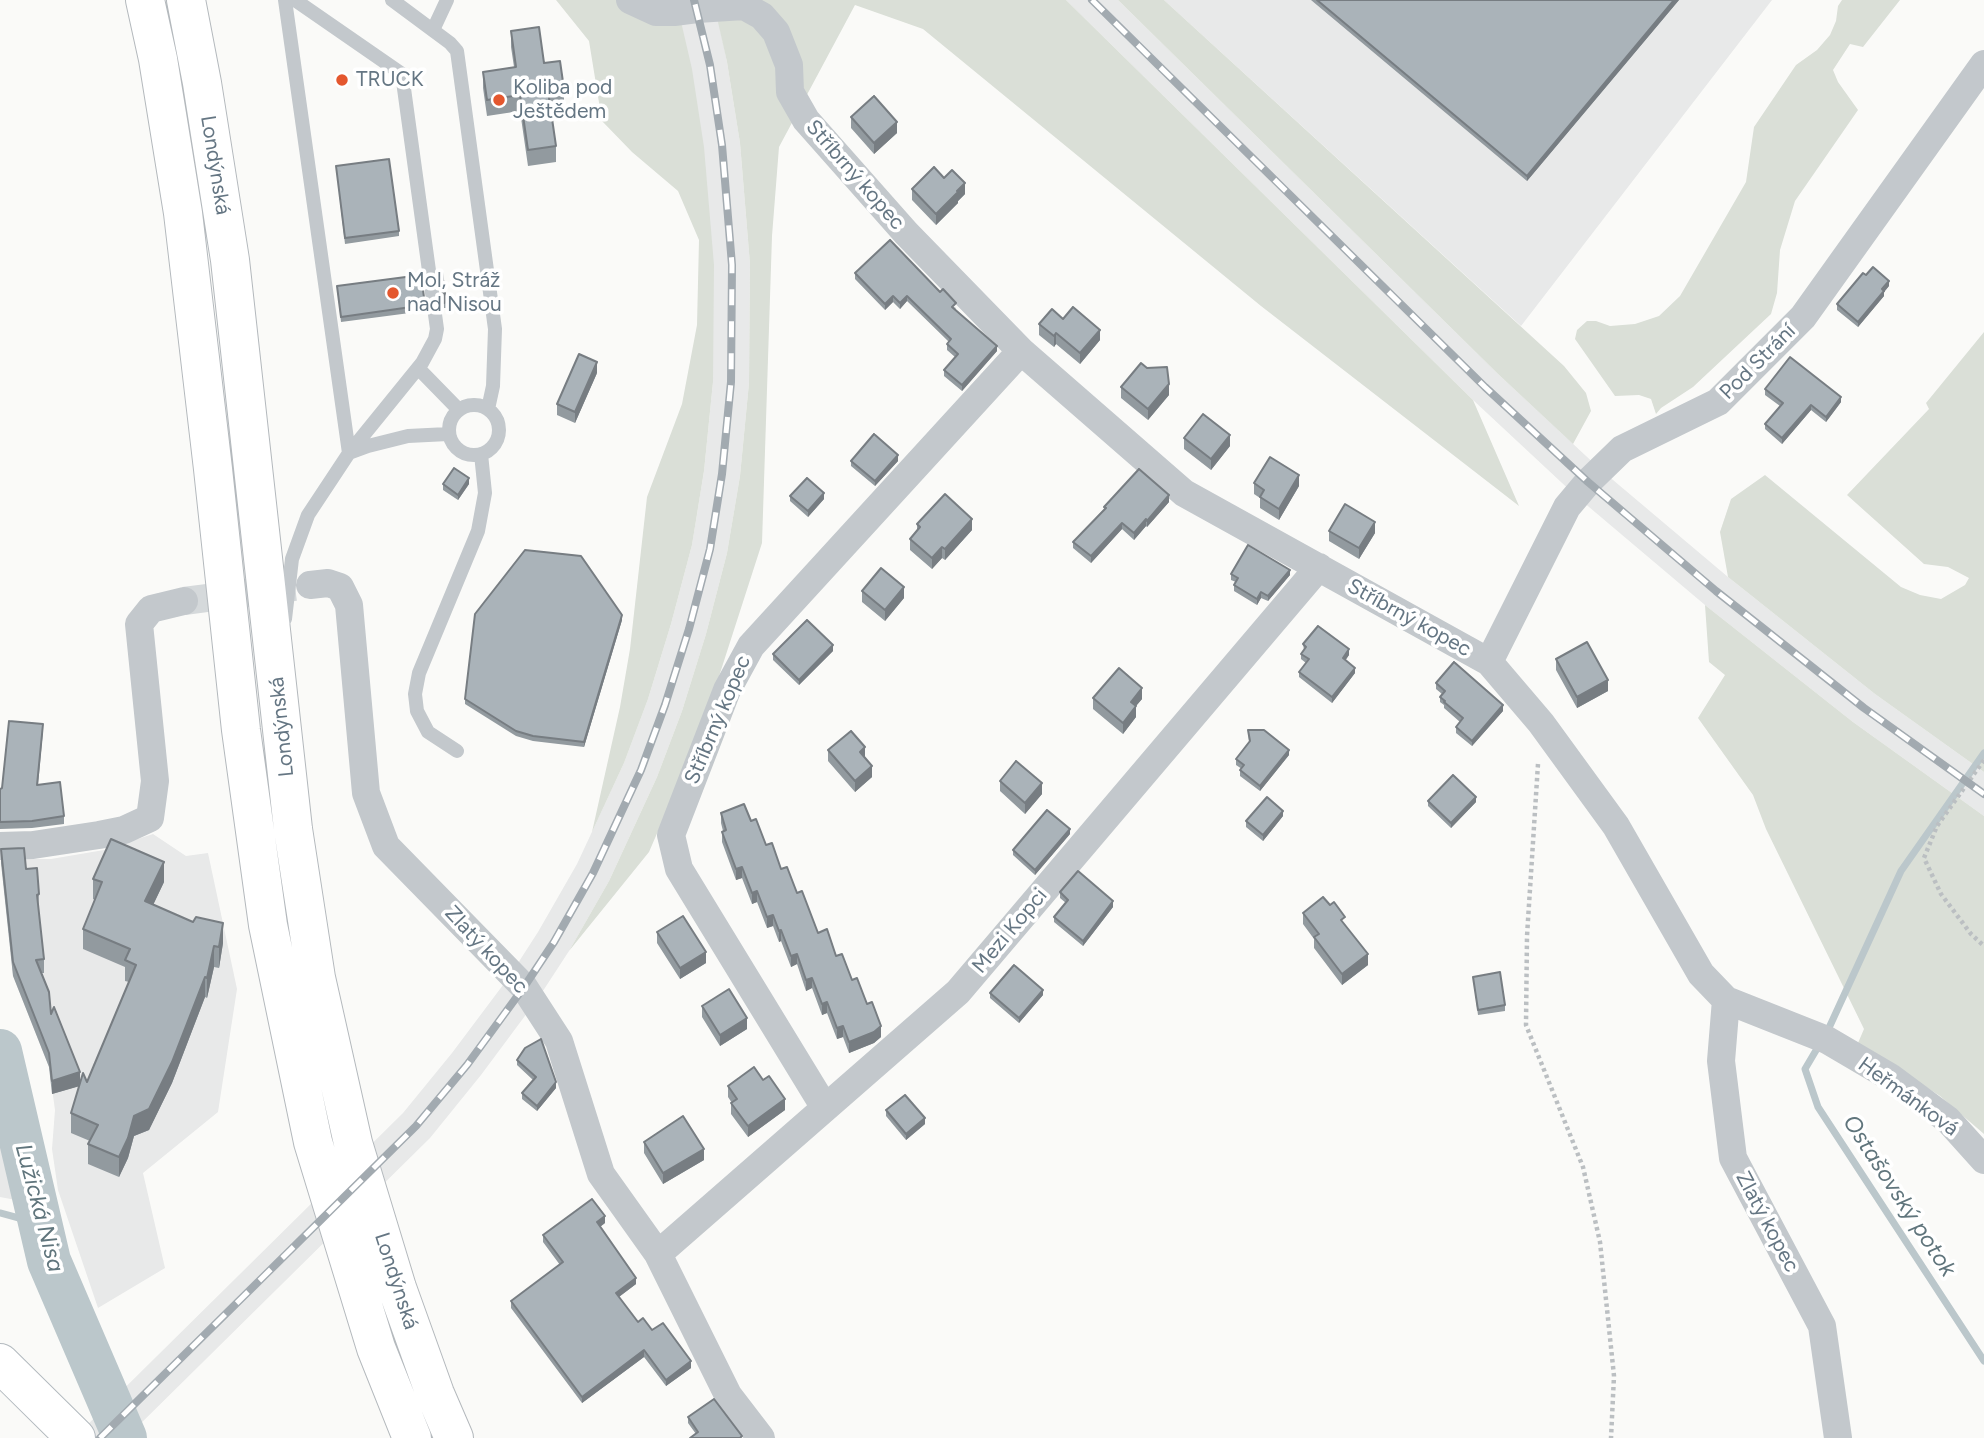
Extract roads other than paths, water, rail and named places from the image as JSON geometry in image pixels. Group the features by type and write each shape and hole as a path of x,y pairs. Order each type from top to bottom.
{"main road":[{"name":"Londýnská","path":"145,0 160,71 183,213 214,469 241,730 268,925 313,1142 376,1348 412,1438"},
{"name":"Londýnská","path":"186,0 230,260 293,829 316,978 353,1143 397,1288 435,1394 454,1438"},
{"path":"0,1363 76,1438"}],"street":[{"name":"Stříbrný kopec","path":"630,0 656,12 744,6 762,16 776,32 789,65 790,92 806,120 906,233 1021,351 1184,493 1489,662 1541,723 1616,825 1700,974 1726,1000"},
{"name":"Pod Strání","path":"1489,662 1567,508 1588,482 1622,449 1718,402 1803,317 1984,64"},
{"name":"Stříbrný kopec","path":"825,1108 679,869 671,835 727,690 751,646 1021,351"},
{"name":"Mezi Kopci","path":"658,1254 958,992 1319,567"},
{"name":"Zlatý kopec","path":"310,585 328,583 340,587 349,605 366,793 386,846 524,987 559,1041 601,1174 658,1254 728,1395 761,1438"},
{"path":"2,847 33,845 124,830 150,818 155,781 139,624 151,609 184,601"},
{"name":"Zlatý kopec","path":"1726,1000 1721,1061 1732,1158 1822,1326 1838,1438"},
{"name":"Heřmánková","path":"1726,1000 1827,1040 1890,1077 1948,1120 1984,1160"}],"lane":[{"path":"285,0 349,453"},
{"path":"277,676 292,559 309,515 349,453 430,351 437,329 402,74 295,0"},
{"path":"392,0 457,51 495,329 493,386 488,409"},
{"path":"433,30 447,0"},
{"path":"418,368 458,409"},
{"path":"475,404 488,409 497,418 499,427 495,444 481,454 472,456 456,448 448,433 452,415 467,405 475,404"},
{"path":"349,453 408,436 448,433"},
{"path":"457,751 428,732 417,711 415,694 419,673 478,531 485,493 481,454"}],"waterway":[{"name":"Ostašovský potok","path":"1828,1030 1901,871 1984,753"},
{"name":"Ostašovský potok","path":"1818,1047 1805,1069 1818,1107 1984,1361"},
{"name":"Lužická Nisa","path":"0,1051 49,1261 125,1438"},
{"path":"0,1213 41,1224"}],"tunnel":[{"path":"184,601 310,585"}],"railway":[{"path":"100,1438 416,1126 467,1065 554,942 593,873 641,770 689,629 710,549 722,474 731,382 732,265 722,145 710,65 694,0"},
{"path":"1092,0 1485,387 1588,482 1716,591 1864,708 1984,794"}],"place":[{"name":"TRUCK","path":"342,80"},
{"name":"Koliba pod Ještědem","path":"499,100"},
{"name":"Mol, Stráž nad Nisou","path":"393,293"}]}
